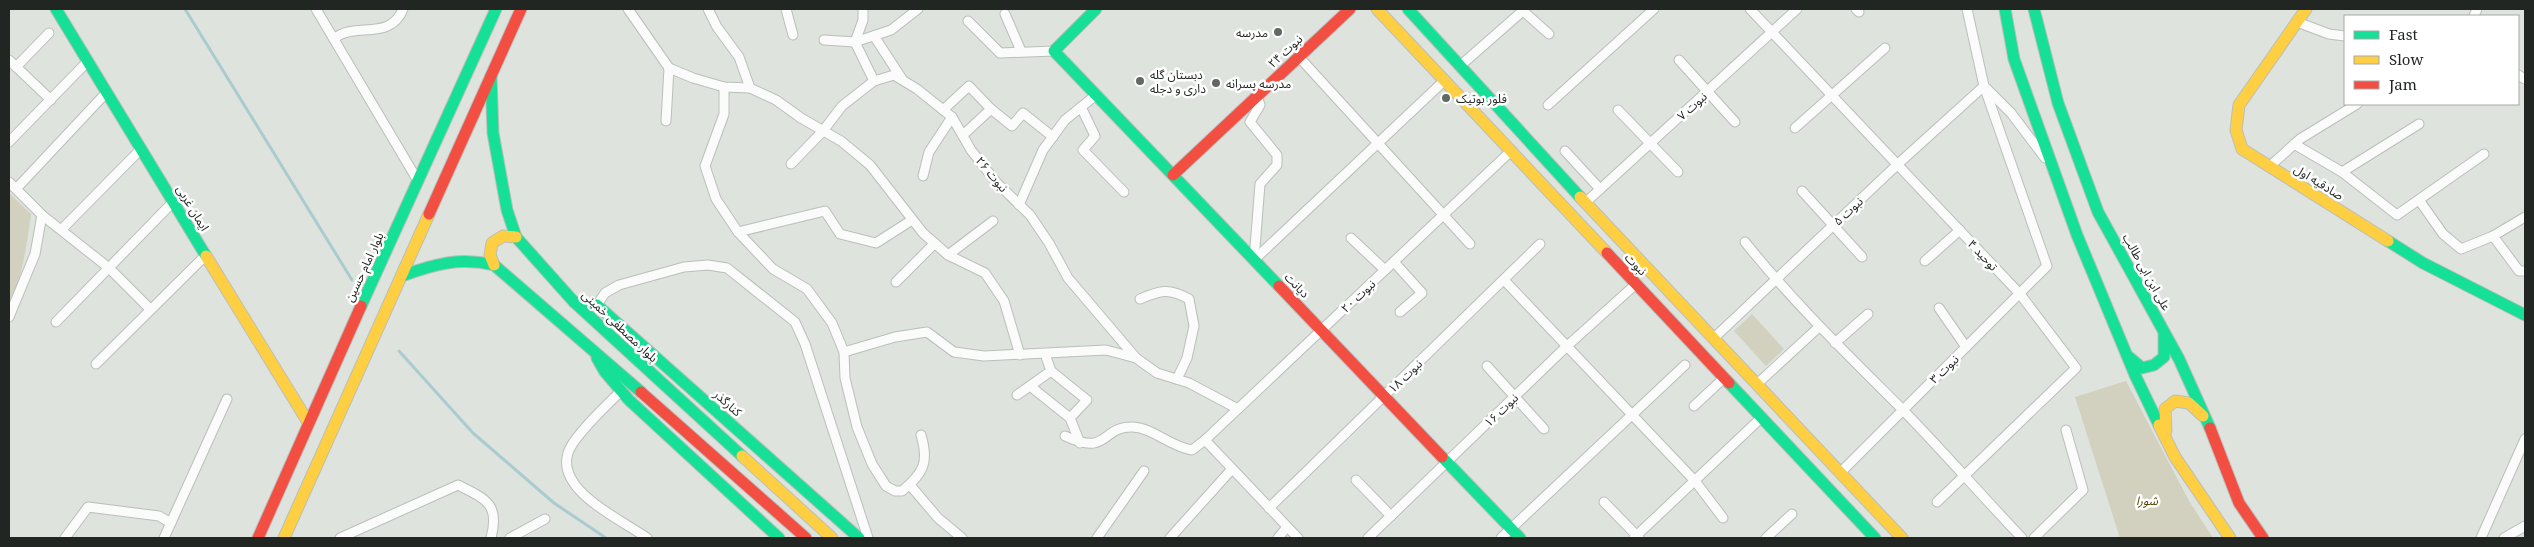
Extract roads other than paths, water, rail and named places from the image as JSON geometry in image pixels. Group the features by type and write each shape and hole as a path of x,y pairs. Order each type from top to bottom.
{"main road":[{"name":"ایمان غربی","path":"56,9 308,422"},
{"name":"بلوار امام حسین","path":"258,538 308,422 496,9"},
{"path":"287,536 520,9"},
{"path":"1054,51 1096,9"},
{"name":"نبوت ۲۴","path":"1173,175 1350,9"},
{"name":"نبوت","path":"1377,9 1875,538"},
{"name":"نبوت","path":"1408,9 1650,272 1841,472 1899,537"},
{"path":"2005,9 2014,59 2077,235 2127,355 2169,445 2230,538"},
{"name":"علی ابن ابی طالب","path":"2034,9 2058,103 2098,212 2197,395 2239,503 2263,538"},
{"name":"صادقیه اول","path":"2306,9 2239,105 2236,130 2242,149 2423,263 2525,315"},
{"name":"دیانت","path":"1054,51 1520,538"},
{"path":"1445,80 1460,66"},
{"name":"بلوار مصطفی خمینی","path":"491,76 493,133 507,210 516,237 574,302 832,538"},
{"path":"494,265 490,255 492,243 502,236 516,237"},
{"path":"402,276 429,266 458,259 473,259 494,265 806,538"},
{"path":"1636,284 1650,272"},
{"path":"574,302 597,305"},
{"name":"کنارگذر","path":"597,305 859,538"},
{"path":"2127,355 2142,368 2150,368 2159,363 2164,357 2164,331"},
{"path":"592,349 605,372 621,391 778,538"},
{"path":"2169,445 2164,418 2165,409 2170,402 2180,399 2187,400 2208,422"}],"street":[{"path":"316,9 418,181"},
{"path":"334,39 342,32 376,31 392,23 402,9"},
{"path":"628,9 669,68 693,78 724,87 750,88 776,100 841,141 870,165 912,220 934,244 948,255 985,272 1004,301 1020,355"},
{"path":"708,9 717,27 739,57 750,88"},
{"path":"786,9 793,35"},
{"path":"863,9 863,20 855,42 874,81"},
{"path":"824,40 855,42 874,36 891,30 918,9"},
{"path":"1460,66 1523,9 1549,34"},
{"path":"1548,105 1654,9"},
{"name":"توحید ۴","path":"1750,9 2020,294 2076,368 1937,502"},
{"name":"نبوت ۷","path":"1586,203 1796,9"},
{"path":"1967,9 1984,86 2024,129 2053,168"},
{"path":"1005,14 1021,51"},
{"path":"968,21 1000,52 1054,51"},
{"path":"2297,22 2328,34 2344,36"},
{"path":"16,67 49,33"},
{"path":"874,36 903,81"},
{"path":"1794,128 1885,48"},
{"path":"1299,57 1470,244"},
{"path":"9,60 51,100"},
{"path":"1679,60 1736,122"},
{"path":"9,142 88,61"},
{"path":"666,121 669,68"},
{"path":"791,164 823,131 842,106 874,81 894,75 903,81"},
{"path":"1254,260 1445,80"},
{"name":"نبوت ۲۶","path":"903,81 952,117 996,182 1030,215 1049,243 1068,278 1136,358"},
{"path":"942,110 969,86 991,109 1012,126 1023,113 1053,137"},
{"name":"نبوت ۵","path":"1714,338 1898,164 1984,86"},
{"name":"نبوت ۳","path":"1841,472 2047,266 1984,86"},
{"path":"724,87 724,114 705,166 716,199 738,232 773,270 807,289 832,323 844,352 844,378 857,427 872,464 882,482 895,491 902,491 910,485 918,478 923,469 925,451 920,435"},
{"path":"16,189 106,92"},
{"path":"1019,204 1043,150 1065,120 1096,95"},
{"path":"1254,260 1260,184 1277,164 1277,156 1250,122 1260,105 1258,96"},
{"path":"2269,167 2294,144 2356,105"},
{"path":"1081,107 1095,136 1083,150 1124,192"},
{"path":"963,135 991,109"},
{"path":"1618,110 1678,172"},
{"path":"923,176 929,152 952,117"},
{"path":"2342,172 2419,124"},
{"path":"2294,144 2342,172 2397,215 2484,154"},
{"path":"62,229 141,149"},
{"name":"نبوت ۲۰","path":"1205,440 1512,151"},
{"path":"1565,151 1600,189"},
{"path":"9,182 42,215 109,268 150,309"},
{"path":"1802,191 1862,257"},
{"path":"2419,200 2443,234 2461,249 2493,236 2525,217"},
{"path":"56,322 173,202"},
{"path":"738,232 824,212 840,234 876,243 912,220"},
{"path":"9,317 35,254 42,215"},
{"path":"948,255 993,220"},
{"path":"1925,261 1960,230"},
{"path":"2493,236 2519,270 2525,271"},
{"path":"1351,238 1385,270"},
{"path":"1745,242 1775,280 1819,327 1902,409 2022,538"},
{"path":"896,282 934,244"},
{"name":"نبوت ۱۸","path":"1268,508 1540,244"},
{"path":"96,364 206,255"},
{"path":"1394,262 1422,293 1400,312"},
{"path":"597,305 605,293 619,285 684,268 708,265 727,268 795,322 806,344 868,538"},
{"path":"1504,280 1694,481 1723,518"},
{"name":"نبوت ۱۶","path":"1368,538 1448,463 1566,347 1636,284"},
{"path":"1140,299 1153,293 1173,290 1190,300 1194,326 1187,358 1177,379"},
{"path":"1939,308 1966,347"},
{"path":"1835,343 1868,314"},
{"path":"1757,384 1819,327"},
{"path":"844,352 895,336 926,332 954,352 984,356 1106,350 1136,358 1157,373 1189,383 1238,409"},
{"path":"1045,354 1051,371 1087,400 1070,418"},
{"path":"1501,538 1633,416 1685,365"},
{"path":"1487,366 1544,429"},
{"path":"1017,395 1051,371"},
{"path":"1694,406 1724,378"},
{"path":"1030,386 1070,418 1080,443"},
{"path":"621,391 579,436 568,453 568,463 573,485 584,497 646,538"},
{"path":"164,538 227,399"},
{"path":"1604,502 1636,538 1762,417"},
{"path":"1065,436 1080,443 1097,444 1118,430 1127,427 1137,427 1181,448 1192,450 1205,440 1298,538"},
{"path":"2034,538 2083,490 2066,430"},
{"path":"2481,538 2522,451 2525,439"},
{"path":"1170,538 1232,469"},
{"path":"1097,538 1144,471"},
{"path":"1356,480 1391,516"},
{"path":"340,538 458,485 476,494 492,509 496,520 491,538"},
{"path":"910,485 938,518 962,538"},
{"path":"64,538 88,507 159,516 171,523"},
{"path":"1766,538 1792,514"},
{"path":"510,538 545,519"},
{"path":"2504,538 2525,526"},
{"path":"1278,538 1288,528"}],"waterway":[{"path":"185,9 352,280"},
{"path":"399,351 473,433 554,503 606,538"}],"place":[{"name":"مدرسه","path":"1278,32"},
{"name":"دبستان گله داری و دجله","path":"1140,81"},
{"name":"مدرسه پسرانه","path":"1216,83"},
{"name":"فلور بوتیک","path":"1446,98"}],"park label":[{"name":"شورا","path":"2147,500"}]}
